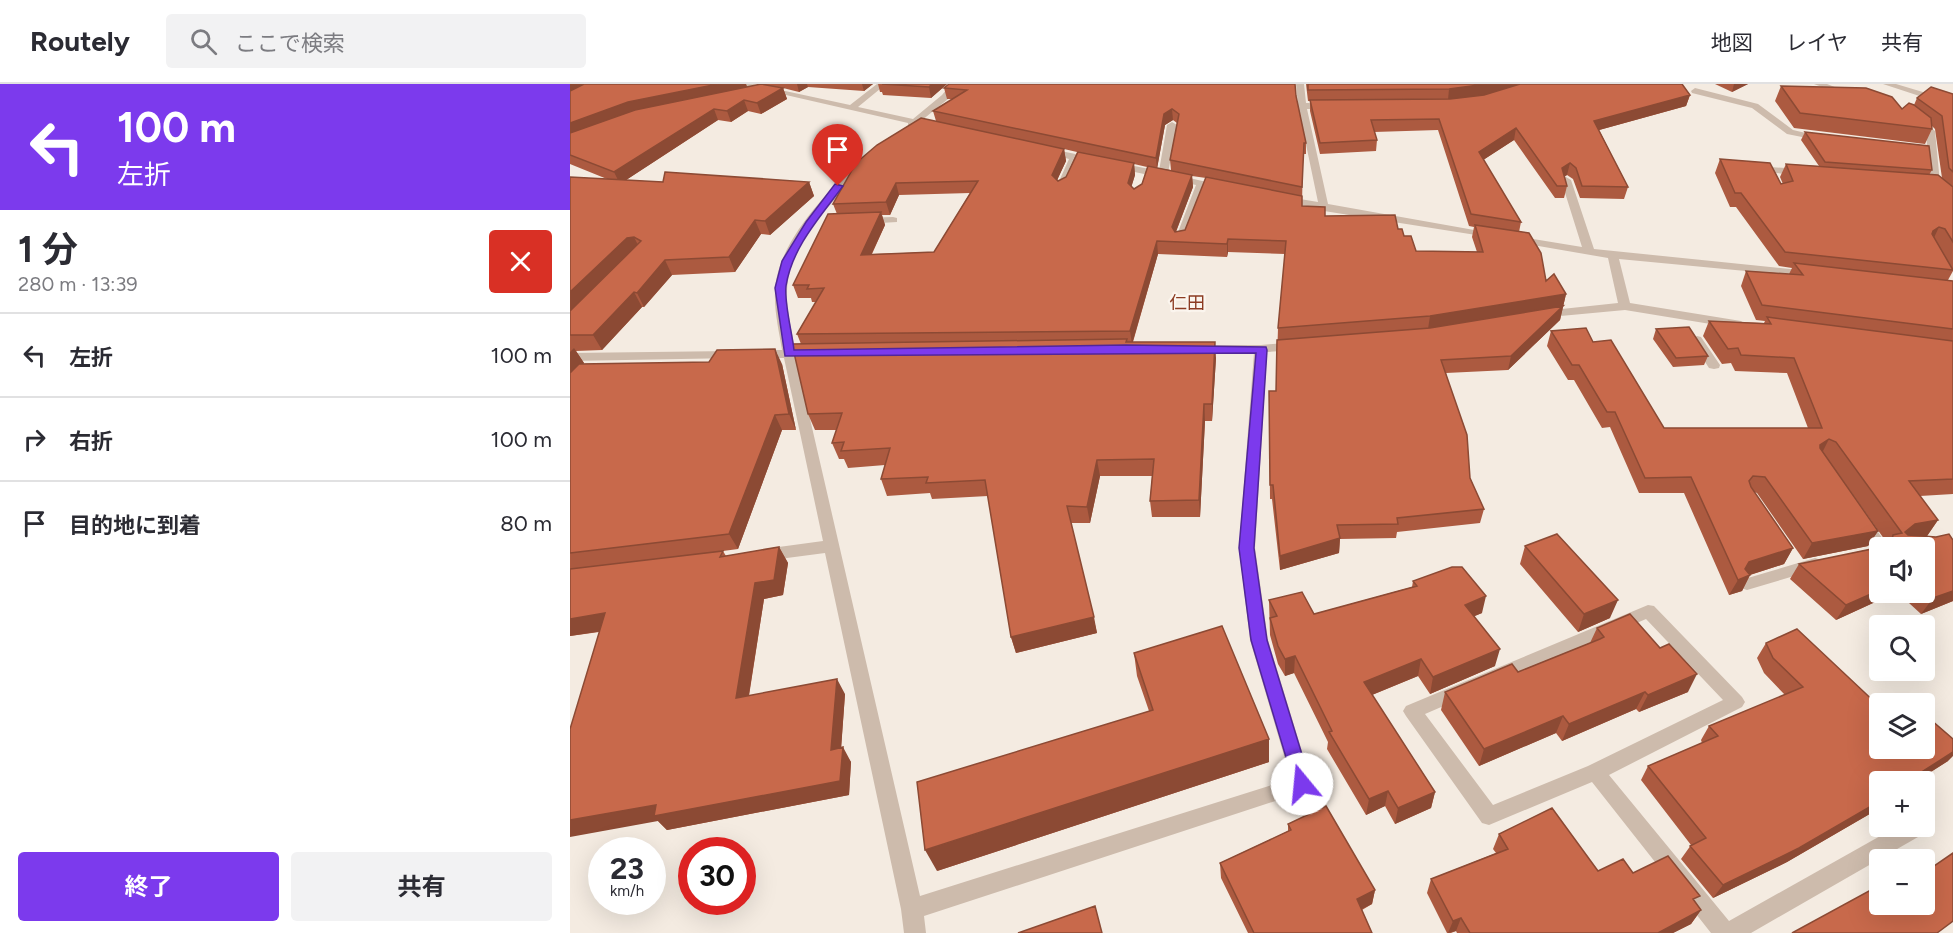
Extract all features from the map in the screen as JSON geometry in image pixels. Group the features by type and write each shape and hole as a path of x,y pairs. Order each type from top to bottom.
{"street":[{"path":"742,84 937,128"},
{"path":"742,96 787,84"},
{"path":"852,108 882,84"},
{"path":"901,133 945,97 955,84"},
{"path":"1300,84 1302,106 1324,208"},
{"path":"1818,84 1861,98"},
{"path":"1887,84 1953,104"},
{"path":"1695,91 1755,106 1790,132 1828,139"},
{"path":"1302,106 1337,106"},
{"path":"1911,116 1930,131 1935,184 1953,202"},
{"path":"1163,174 1172,125"},
{"path":"1032,148 1075,156 1142,175 1163,174 1235,190"},
{"path":"1919,149 1930,150"},
{"path":"877,151 838,186 817,222 788,261 780,288 789,354 912,909 915,933"},
{"path":"1061,188 1075,156"},
{"path":"1780,194 1770,170 1817,174"},
{"path":"1566,180 1589,251"},
{"path":"1180,240 1202,183"},
{"path":"1923,183 1935,184"},
{"path":"1269,196 1324,208 1613,255 1822,275"},
{"path":"846,221 893,220"},
{"path":"1613,255 1625,306"},
{"path":"1529,317 1625,306 1753,326"},
{"path":"1680,315 1714,365"},
{"path":"1183,349 1262,350 1309,345"},
{"path":"912,909 1302,784 1259,640 1246,548 1262,350"},
{"path":"570,357 822,353"},
{"path":"585,372 599,358"},
{"path":"1854,509 1869,537"},
{"path":"752,556 832,546"},
{"path":"1747,584 1795,563 1827,562"},
{"path":"1648,610 1736,702 1595,772 1488,816 1412,711 1648,610"},
{"path":"1595,772 1725,933"},
{"path":"1730,933 1899,837"}],"building":[{"path":"584,84 718,84 628,102 570,123 570,91"},
{"path":"761,84 783,88 757,103 744,100 727,111 714,109 614,172 570,155 570,133 635,110"},
{"path":"882,84 932,84 929,87"},
{"path":"949,84 1295,84 1306,143 1304,143 1302,187 1170,160 1179,114 1172,109 1164,114 1156,158 933,111 967,90 944,88"},
{"path":"1308,84 1486,84 1449,89 1308,90"},
{"path":"1520,84 1682,84 1690,95 1594,121 1628,187 1582,186 1576,168 1570,163 1562,168 1567,186 1557,186 1516,128 1479,152 1521,222 1471,214 1439,119 1371,120 1377,140 1320,143 1310,100 1450,99 1484,95"},
{"path":"1781,86 1866,88 1892,97 1902,109 1909,103 1914,105 1931,118 1932,129 1800,113"},
{"path":"1931,87 1953,94 1953,172 1949,168 1942,116 1917,98"},
{"path":"921,118 1064,149 1052,175 1058,181 1066,177 1078,152 1134,163 1128,183 1134,189 1142,184 1148,166 1192,175 1172,227 1175,232 1185,230 1206,177 1302,196 1302,206 1325,207 1325,216 1395,215 1398,229 1402,229 1404,236 1411,236 1416,251 1483,252 1475,225 1529,233 1541,253 1546,281 1554,274 1566,294 1430,316 1278,328 1286,241 1228,239 1227,244 1157,241 1130,331 797,334 824,288 807,289 809,285 793,285 828,214 881,212 861,255 934,252 978,181 896,183 886,202 833,204 856,163 877,145"},
{"path":"1805,132 1929,146 1932,170 1825,162"},
{"path":"1720,159 1770,163 1781,184 1793,181 1786,164 1938,175 1953,187 1953,242 1945,229 1939,227 1932,234 1953,270 1785,252 1741,193 1735,193"},
{"path":"665,172 809,182 765,221 755,220 729,257 665,260 637,293 634,292 593,335 570,335 570,311 641,241 634,237 627,238 570,292 570,177 663,182"},
{"path":"1794,263 1953,281 1953,329 1762,305 1746,271 1803,275"},
{"path":"1563,306 1511,356 1441,360 1467,435 1470,478 1484,509 1397,518 1398,524 1337,525 1340,538 1280,556 1273,485 1270,485 1269,391 1276,391 1277,340 1430,328"},
{"path":"1767,317 1953,341 1953,479 1909,481 1938,520 1915,524 1905,532 1908,535 1936,537 1949,534 1953,540 1953,591 1935,597 1935,537 1893,537 1902,533 1836,442 1829,439 1820,445 1820,448 1878,531 1812,543 1765,477 1753,476 1749,481 1751,487 1793,548 1749,562 1745,569 1750,575 1738,580 1691,477 1645,478 1615,412 1607,412 1579,365 1572,365 1551,331 1586,328 1593,342 1611,340 1664,428 1822,428 1794,358 1741,355 1738,348 1728,349 1709,321 1771,324"},
{"path":"1689,327 1708,356 1676,358 1656,329"},
{"path":"1127,339 1126,342 1215,342 1212,404 1204,404 1199,500 1150,501 1154,459 1097,460 1087,507 1067,506 1094,617 1011,637 985,480 926,483 928,477 881,479 890,448 841,451 844,442 832,443 842,413 808,414 792,344"},
{"path":"775,349 789,414 775,415 729,534 570,553 570,373 579,364 709,362 717,350"},
{"path":"1557,534 1618,600 1584,614 1525,546"},
{"path":"779,547 774,580 755,583 736,698 837,679 831,750 843,747 840,781 654,816 656,805 570,820 570,729 605,613 570,619 570,569 723,551 720,557"},
{"path":"1869,550 1869,595 1846,605 1799,564"},
{"path":"1452,567 1462,567 1486,596 1465,605 1500,649 1433,677 1421,659 1364,682 1435,792 1398,808 1388,791 1369,799 1329,732 1332,731 1295,656 1285,659 1278,646 1270,618 1277,616 1269,600 1302,592 1314,614 1417,586 1413,581"},
{"path":"1630,614 1660,648 1669,644 1697,674 1648,695 1645,692 1569,724 1563,716 1484,749 1445,692 1512,664 1518,672 1600,639 1604,637 1597,628"},
{"path":"1222,626 1269,739 925,850 917,782 1153,710 1134,653"},
{"path":"1797,629 1869,697 1869,759 1935,759 1935,723 1953,739 1953,752 1923,771 1869,771 1869,807 1799,848 1723,885 1690,846 1706,838 1648,766 1718,736 1709,726 1803,687 1773,658 1766,643"},
{"path":"1326,806 1375,890 1357,899 1372,933 1254,933 1220,863 1291,830 1288,824"},
{"path":"1552,808 1598,871 1623,859 1633,873 1668,856 1700,896 1693,899 1701,910 1658,933 1470,933 1461,918 1453,921 1431,879 1508,849 1499,834"},
{"path":"1953,853 1953,921 1937,933 1792,933 1869,891 1869,915 1935,915 1935,865"},
{"path":"1095,906 1102,933 1018,933"}],"district":[{"name":"仁田","path":"1187,303"}],"route":[{"path":"838,186 811,222 788,261 780,288 789,354 1126,349 1262,350 1246,548 1259,640 1302,784"}]}
